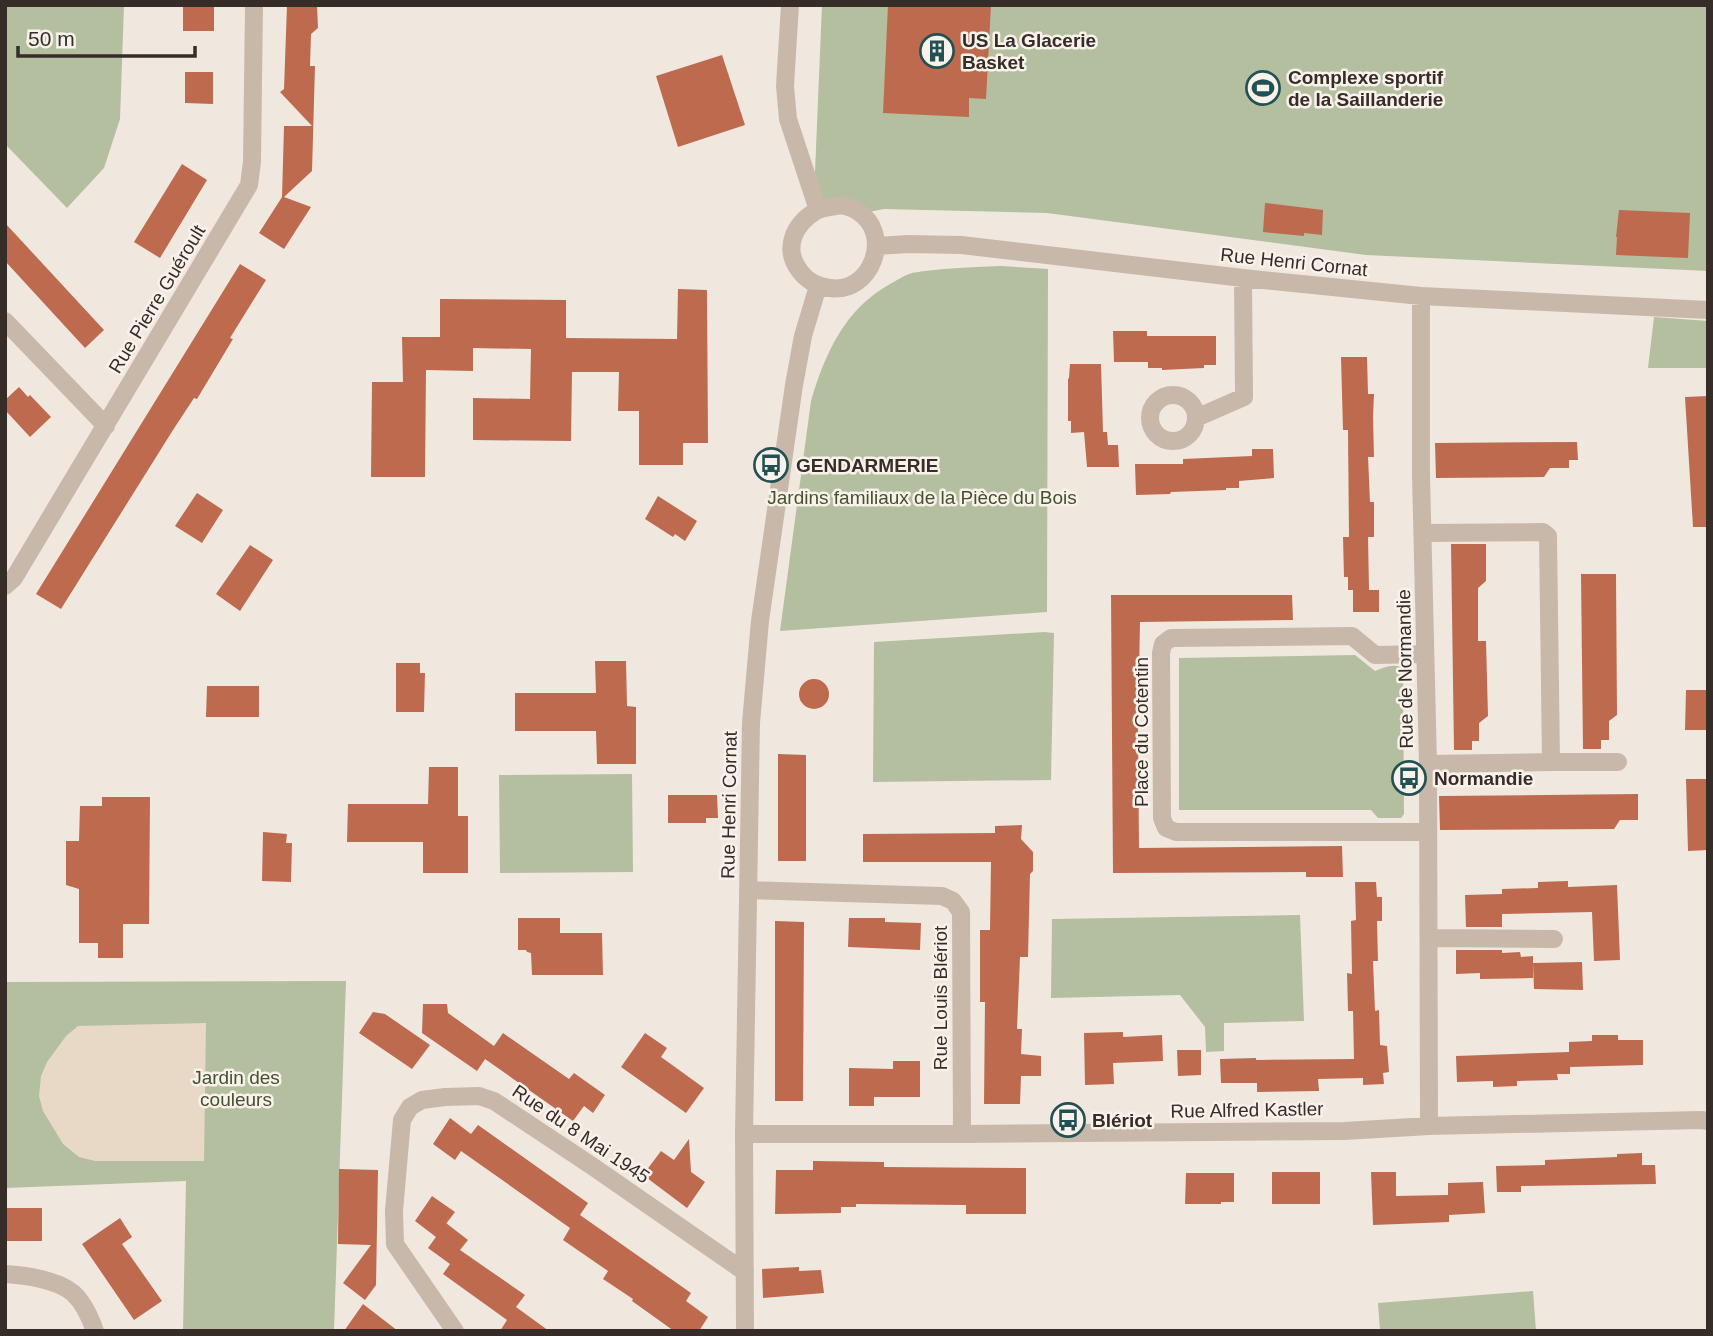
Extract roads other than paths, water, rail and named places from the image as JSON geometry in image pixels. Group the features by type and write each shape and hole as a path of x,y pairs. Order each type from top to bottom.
{"street":[{"name":"Rue Pierre Guéroult","path":"5,586 14,578 106,426 248,184 253,162 254,5"},
{"path":"790,5 785,86 788,119 818,210"},
{"path":"842,205 859,212 875,229 877,246 873,264 859,282 839,289 818,286 805,278 794,263 790,243 800,223 818,210 842,205"},
{"name":"Rue Henri Cornat","path":"877,246 961,245 1421,296 1708,310"},
{"path":"1196,418 1244,397 1242,278"},
{"name":"Rue Henri Cornat","path":"745,1331 744,1133 751,723 757,647 798,363 818,286"},
{"name":"Rue de Normandie","path":"1421,296 1428,764 1429,1126"},
{"path":"5,321 106,426"},
{"path":"1423,533 1543,531 1548,536 1551,761"},
{"name":"Place du Cotentin","path":"1425,654 1376,655 1352,636 1171,638 1163,644 1161,653 1162,818 1166,828 1176,832 1428,832"},
{"path":"1428,764 1618,762"},
{"name":"Rue Louis Blériot","path":"748,890 942,896 953,901 961,912 962,1134"},
{"path":"1429,938 1554,939"},
{"name":"Rue du 8 Mai 1945","path":"455,1331 395,1244 394,1211 402,1119 410,1107 422,1100 479,1096 494,1101 745,1272"},
{"name":"Rue Alfred Kastler","path":"744,1133 1344,1130 1708,1121"},
{"path":"5,1274 44,1279 72,1292 86,1309 96,1331"}],"place":[{"name":"US La Glacerie Basket","path":"937,51"},
{"name":"Complexe sportif de la Saillanderie","path":"1263,88"},
{"name":"GENDARMERIE","path":"771,465"},
{"name":"Normandie","path":"1409,778"},
{"name":"Blériot","path":"1068,1120"}],"park label":[{"name":"Jardins familiaux de la Pièce du Bois","path":"922,497"},
{"name":"Jardin des couleurs","path":"236,1088"}]}
